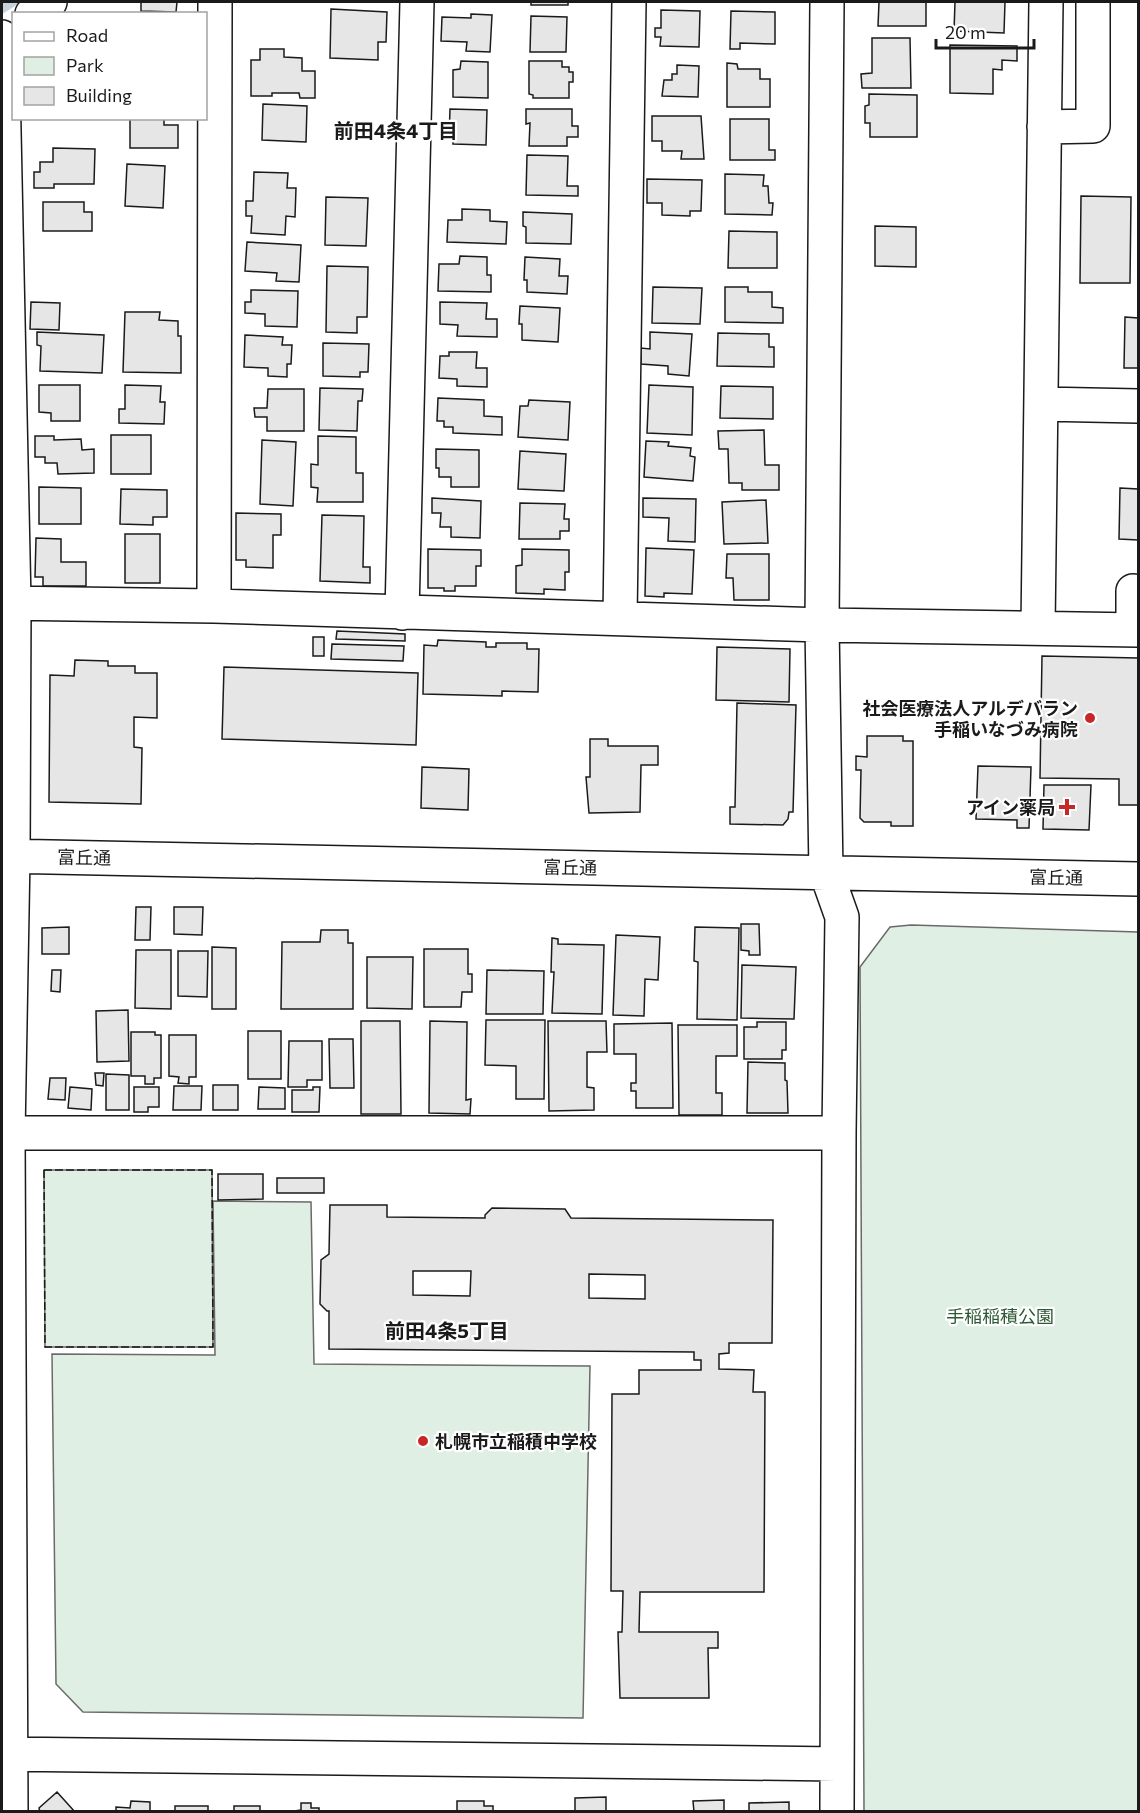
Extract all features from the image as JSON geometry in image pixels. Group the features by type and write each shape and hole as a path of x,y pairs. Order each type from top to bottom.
{"street":[{"path":"35,12 50,2"},
{"path":"214,606 215,2"},
{"path":"402,613 417,2"},
{"path":"620,618 629,2"},
{"path":"827,2 822,625 826,872 842,917 837,1812"},
{"path":"1038,628 1046,2"},
{"path":"1044,127 1093,126 1093,2"},
{"path":"2,37 8,603 5,1134 6,1754 11,1812"},
{"path":"1041,404 1138,406"},
{"path":"8,603 214,606 822,625 1136,630 1133,591 1138,592"},
{"name":"富丘通","path":"7,856 1138,879"},
{"path":"5,1134 839,1133"},
{"path":"6,1754 837,1764"}],"green space":[{"name":"手稲稲積公園","path":"911,925 1138,932 1138,1811 864,1811 860,967 890,927"},
{"path":"44,1170 212,1170 213,1347 45,1347"},
{"path":"213,1201 311,1202 314,1364 590,1366 583,1718 83,1712 56,1684 52,1354 215,1355"}],"building":[{"path":"141,2 177,2 176,12 141,11"},
{"path":"531,2 568,2 568,5 531,5"},
{"path":"879,2 926,2 926,26 878,26"},
{"path":"955,2 1005,2 1004,33 954,31"},
{"path":"331,9 387,12 386,42 378,42 378,60 330,58"},
{"path":"661,10 700,11 699,47 660,46 661,37 655,37 655,28 661,28"},
{"path":"731,11 775,12 775,44 740,43 740,49 730,49"},
{"path":"471,14 492,15 490,52 466,51 467,42 441,41 442,17 471,18"},
{"path":"531,16 567,17 566,52 530,52"},
{"path":"872,38 910,38 911,88 862,88 861,74 872,73"},
{"path":"950,45 1017,46 1017,61 1002,60 1002,70 993,69 993,94 950,93"},
{"path":"260,49 284,49 284,57 302,58 302,71 315,71 315,98 300,98 299,93 251,96 251,60 260,60"},
{"path":"461,61 488,62 488,98 453,97 453,70 460,69"},
{"path":"529,61 562,61 562,67 569,67 569,72 573,72 573,82 569,82 569,98 533,98 533,95 529,94"},
{"path":"727,63 737,64 738,69 760,69 760,79 770,79 770,107 727,107"},
{"path":"677,65 699,66 698,97 662,96 664,80 672,80 672,74 677,74"},
{"path":"869,94 917,95 917,137 870,137 870,123 865,123 865,106 869,105"},
{"path":"263,104 307,106 306,142 262,140"},
{"path":"450,109 487,110 486,145 453,144 453,139 449,139"},
{"path":"526,109 572,109 572,126 578,126 578,137 567,137 567,146 529,146 530,123 526,124"},
{"path":"652,116 701,116 704,159 681,159 682,151 662,151 662,141 652,141"},
{"path":"730,119 769,119 769,150 775,150 775,160 730,160"},
{"path":"130,120 164,120 164,125 178,125 178,148 130,148"},
{"path":"53,148 95,149 94,184 54,184 54,188 34,188 34,172 40,172 40,162 53,162"},
{"path":"527,155 568,156 567,186 578,186 578,196 526,195"},
{"path":"127,164 165,166 163,208 125,206"},
{"path":"254,172 288,173 287,188 296,188 295,217 286,216 285,235 251,233 252,216 246,216 246,201 253,201"},
{"path":"725,174 764,175 763,186 768,186 769,203 773,203 772,215 725,214"},
{"path":"647,179 702,180 701,211 690,211 690,216 662,215 662,203 647,203"},
{"path":"1081,196 1131,197 1130,283 1080,283"},
{"path":"326,197 368,198 366,246 325,245"},
{"path":"43,202 84,202 84,212 92,212 92,231 43,231"},
{"path":"462,209 490,210 490,221 507,222 506,244 447,242 448,220 462,220"},
{"path":"523,212 572,214 571,244 526,243"},
{"path":"875,226 916,227 916,267 875,266"},
{"path":"729,231 777,232 777,268 728,268"},
{"path":"247,242 301,245 299,282 276,281 277,273 245,271"},
{"path":"460,256 487,257 487,275 491,275 491,292 438,291 439,264 459,264"},
{"path":"525,257 560,259 559,276 568,276 567,294 527,292 527,280 524,280"},
{"path":"327,266 368,267 367,317 357,317 357,333 326,332"},
{"path":"653,287 702,288 700,324 652,323"},
{"path":"725,287 748,287 748,292 772,292 772,307 783,308 783,323 725,322"},
{"path":"251,290 298,291 297,327 265,326 265,314 245,313 245,302 251,302"},
{"path":"31,302 60,303 59,330 30,329"},
{"path":"440,302 487,303 486,319 497,319 497,337 457,336 458,325 440,324"},
{"path":"520,306 560,308 558,342 522,340 522,324 519,324"},
{"path":"125,312 160,312 159,320 178,321 178,336 181,336 181,373 123,372"},
{"path":"1125,317 1138,318 1138,368 1124,368"},
{"path":"37,332 104,335 102,373 40,371 41,346 37,345"},
{"path":"650,332 692,334 689,376 668,374 668,366 641,364 641,348 650,349"},
{"path":"718,333 769,334 769,347 774,347 774,367 717,366"},
{"path":"245,335 283,337 282,345 292,345 291,364 287,364 287,377 268,376 268,368 244,367"},
{"path":"323,343 369,344 368,372 360,372 360,377 323,376"},
{"path":"449,352 477,352 476,368 487,368 487,387 457,386 457,379 439,378 440,356 449,356"},
{"path":"39,385 80,385 80,421 51,421 51,413 39,412"},
{"path":"125,385 161,386 160,402 165,402 164,424 119,423 119,409 125,409"},
{"path":"649,385 693,387 692,435 647,433"},
{"path":"721,386 773,387 773,419 720,418"},
{"path":"320,388 363,389 362,401 358,401 357,431 319,430"},
{"path":"268,389 304,389 304,431 267,431 267,417 255,417 254,408 267,408"},
{"path":"438,398 484,400 484,416 502,417 502,435 453,433 453,427 444,427 444,421 437,421"},
{"path":"529,400 570,402 568,440 518,437 520,406 528,406"},
{"path":"764,430 765,465 779,465 779,490 742,490 742,483 729,483 728,449 719,449 718,431"},
{"path":"111,435 151,435 151,474 111,474"},
{"path":"35,436 54,436 54,440 81,439 82,450 94,449 94,473 58,474 57,463 45,463 45,457 35,457"},
{"path":"318,436 356,437 356,473 363,473 363,502 317,502 318,488 311,487 311,464 318,465"},
{"path":"262,440 296,442 293,506 260,504"},
{"path":"646,441 669,442 668,446 691,448 690,456 695,457 693,481 644,477"},
{"path":"436,449 479,450 479,487 451,487 451,477 439,477 439,468 436,468"},
{"path":"520,451 566,454 564,491 518,489"},
{"path":"39,487 81,488 81,524 39,524"},
{"path":"1120,488 1138,489 1138,540 1119,539"},
{"path":"121,489 167,490 167,517 153,517 153,525 120,524"},
{"path":"432,498 481,501 480,538 451,537 451,527 440,527 441,513 432,513"},
{"path":"643,498 696,499 695,542 668,541 669,518 643,517"},
{"path":"766,500 768,543 724,544 722,502"},
{"path":"520,503 565,504 564,519 569,519 569,531 560,531 560,539 519,539"},
{"path":"236,513 281,514 281,535 273,535 273,568 246,567 246,560 236,560"},
{"path":"322,515 364,516 363,567 370,567 370,583 320,581"},
{"path":"125,534 160,534 160,583 125,583"},
{"path":"36,538 61,539 61,562 86,562 86,586 43,586 43,577 35,577"},
{"path":"646,548 694,550 692,594 664,593 664,597 645,596"},
{"path":"428,549 481,550 481,566 476,566 476,586 455,586 455,591 428,588"},
{"path":"522,549 569,550 569,572 565,572 565,590 544,589 544,594 516,593 516,566 522,565"},
{"path":"727,554 769,554 769,600 734,600 733,578 726,578"},
{"path":"337,631 405,634 405,641 336,639"},
{"path":"313,637 324,637 324,656 313,656"},
{"path":"438,640 486,642 486,647 496,647 496,643 527,643 527,649 539,649 538,692 502,691 502,696 423,694 424,645 437,646"},
{"path":"332,644 404,646 403,661 331,659"},
{"path":"717,647 790,649 789,702 716,700"},
{"name":"社会医療法人アルデバラン 手稲いなづみ病院","path":"1042,656 1138,658 1138,805 1119,805 1119,779 1040,778"},
{"path":"75,660 108,661 108,666 135,666 135,673 157,673 157,718 134,717 134,747 142,748 141,804 49,802 50,675 74,676"},
{"path":"224,667 418,673 416,745 222,739"},
{"path":"737,703 796,705 793,812 789,812 788,819 783,825 730,824 730,807 735,807"},
{"path":"867,736 903,736 903,741 913,741 913,826 891,826 891,822 864,822 860,818 861,770 856,770 856,756 867,757"},
{"path":"590,739 608,739 608,746 658,746 658,765 641,765 640,812 589,813 586,777 590,777"},
{"path":"978,766 1031,767 1029,828 1017,828 1017,820 976,819"},
{"path":"422,767 469,769 468,810 421,808"},
{"name":"アイン薬局","path":"1044,785 1091,785 1089,830 1043,829"},
{"path":"136,907 151,907 150,940 135,940"},
{"path":"174,907 203,907 202,935 174,934"},
{"path":"741,924 759,924 760,955 749,955 749,951 741,950"},
{"path":"69,927 69,954 42,954 42,928"},
{"path":"695,927 739,928 737,1020 697,1019 698,962 694,961"},
{"path":"321,930 348,930 348,943 353,943 353,1009 281,1009 282,942 320,942"},
{"path":"616,935 660,937 658,980 645,979 644,1016 613,1015"},
{"path":"552,938 558,939 558,944 604,945 602,1014 552,1013 554,972 551,972"},
{"path":"212,947 236,948 236,1009 212,1009"},
{"path":"424,949 468,949 468,974 472,974 472,992 462,992 461,1007 424,1007"},
{"path":"136,950 171,950 171,1009 135,1008"},
{"path":"178,951 208,951 207,997 178,996"},
{"path":"367,957 413,957 412,1009 367,1008"},
{"path":"742,965 796,967 794,1019 741,1018"},
{"path":"52,970 61,970 60,992 51,991"},
{"path":"487,970 544,971 543,1014 486,1014"},
{"path":"128,1010 129,1061 97,1062 96,1011"},
{"path":"486,1020 545,1020 544,1099 516,1099 516,1066 485,1065"},
{"path":"361,1021 400,1021 401,1114 361,1114"},
{"path":"430,1021 467,1022 466,1100 471,1099 470,1114 429,1113"},
{"path":"548,1021 606,1021 607,1052 587,1052 587,1087 594,1088 594,1110 549,1111"},
{"path":"757,1022 786,1022 786,1050 782,1050 782,1059 744,1059 744,1027 757,1027"},
{"path":"672,1023 673,1108 636,1108 636,1091 631,1091 631,1083 636,1083 636,1054 614,1054 614,1024"},
{"path":"678,1025 737,1025 737,1056 716,1056 716,1093 722,1093 722,1115 679,1115"},
{"path":"248,1031 281,1031 281,1079 248,1079"},
{"path":"131,1032 155,1032 155,1035 161,1035 161,1078 154,1078 154,1084 145,1084 145,1076 131,1076"},
{"path":"169,1035 196,1035 196,1077 189,1077 189,1084 178,1083 179,1077 169,1076"},
{"path":"329,1039 353,1039 354,1088 330,1088"},
{"path":"289,1041 322,1041 322,1080 307,1080 307,1087 288,1087"},
{"path":"748,1062 785,1063 788,1113 747,1113"},
{"path":"95,1073 104,1073 103,1086 96,1085"},
{"path":"106,1074 129,1075 129,1110 106,1110"},
{"path":"50,1078 66,1078 65,1100 48,1099"},
{"path":"213,1085 238,1085 238,1110 213,1110"},
{"path":"174,1086 202,1086 201,1110 173,1110"},
{"path":"70,1087 92,1089 91,1110 68,1108"},
{"path":"134,1087 159,1087 159,1107 148,1107 148,1112 134,1112"},
{"path":"259,1087 285,1088 285,1109 258,1109"},
{"path":"313,1087 320,1087 319,1112 292,1112 292,1090 313,1090"},
{"path":"218,1174 263,1174 263,1199 218,1200"},
{"path":"277,1178 324,1178 324,1193 277,1193"},
{"path":"330,1205 387,1205 387,1217 485,1218 492,1208 565,1209 571,1218 773,1220 772,1343 729,1343 729,1353 719,1354 719,1369 754,1370 753,1392 765,1392 764,1592 640,1592 639,1632 718,1632 718,1648 708,1648 709,1698 620,1698 618,1632 622,1632 623,1591 611,1591 612,1394 639,1394 639,1370 701,1370 701,1360 694,1360 694,1352 329,1349 329,1311 320,1304 321,1260 329,1254","holes":["413,1271 471,1271 470,1296 413,1295","589,1274 645,1275 645,1299 589,1298"]},
{"path":"57,1792 75,1812 40,1812 39,1808"},
{"path":"606,1797 606,1812 575,1812 575,1798"},
{"path":"724,1800 724,1812 694,1812 693,1801"},
{"path":"131,1801 150,1802 150,1812 116,1812 116,1807 130,1808"},
{"path":"457,1801 484,1801 484,1806 493,1806 493,1812 457,1812"},
{"path":"789,1802 789,1812 749,1812 749,1803"},
{"path":"301,1803 311,1803 311,1808 319,1808 319,1812 287,1812 301,1810"},
{"path":"175,1806 208,1806 208,1812 175,1812"},
{"path":"234,1806 260,1806 260,1812 234,1812"}],"waterway":[{"path":"2,9 13,2"}],"fence":[{"path":"44,1170 212,1170 213,1347 45,1347 44,1170"}],"place":[{"name":"社会医療法人アルデバラン 手稲いなづみ病院","path":"1090,718"},
{"name":"アイン薬局","path":"1067,807"},
{"name":"札幌市立稲積中学校","path":"423,1441"}],"district":[{"name":"前田4条4丁目","path":"396,130"},
{"name":"前田4条5丁目","path":"447,1330"}]}
